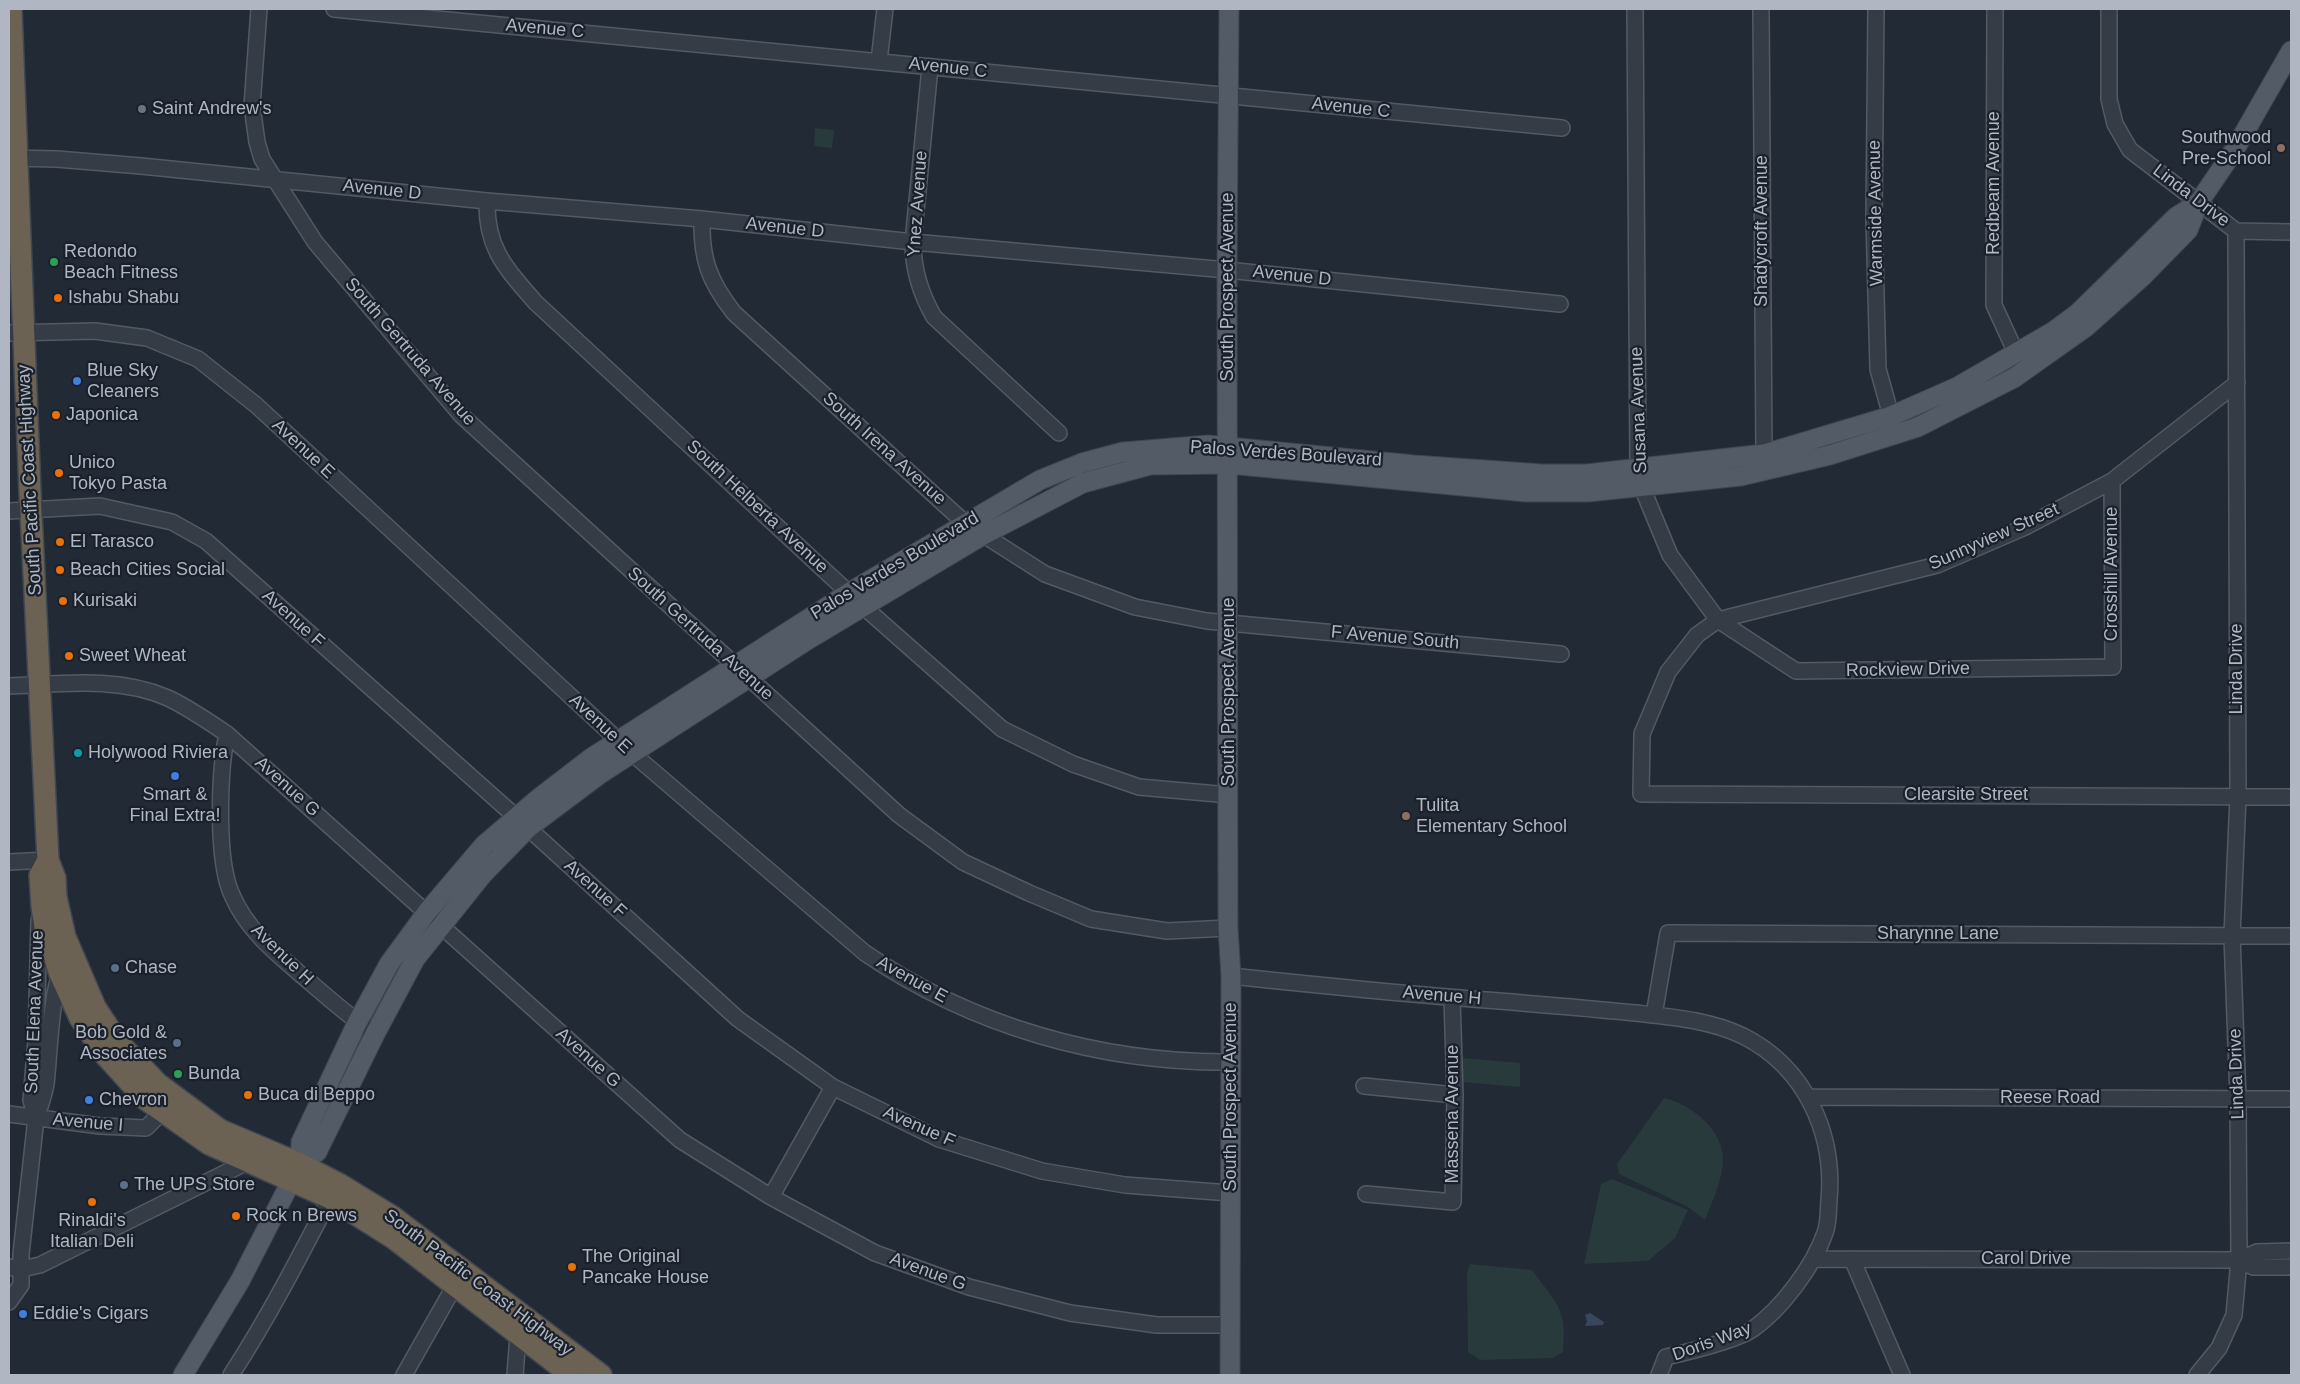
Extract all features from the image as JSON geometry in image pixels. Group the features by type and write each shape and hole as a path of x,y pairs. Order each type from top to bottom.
{"highway":[{"name":"South Pacific Coast Highway","path":"11,9 16,333 31,510 48,860 55,878 67,968 80,1018 106,1056 124,1078 162,1112 209,1144 249,1161 296,1171 339,1184 393,1217 459,1277 524,1329 571,1375"},
{"name":"South Pacific Coast Highway","path":"48,860 40,875 45,927 67,968 118,1042 158,1084 208,1123 296,1171 330,1198 459,1277"},
{"path":"162,1112 168,1107 172,1107 200,1126 208,1123"},
{"name":"South Pacific Coast Highway","path":"524,1329 601,1375"}],"main road":[{"name":"South Prospect Avenue","path":"1229,9 1227,270 1229,455 1228,928 1231,976 1230,1193 1232,1325 1230,1375"},
{"name":"Palos Verdes Boulevard","path":"626,748 733,665 965,523 1040,480 1082,463 1123,452 1165,447 1526,492 1588,492 1639,477 1764,454 2014,378 2082,320 2176,217 2198,202 2235,149 2291,51"},
{"name":"Palos Verdes Boulevard","path":"1639,477 1741,476 1836,453 1918,427 2016,353 2054,331 2082,320"},
{"path":"1830,434 1836,453"},
{"name":"Palos Verdes Boulevard","path":"296,1171 317,1152 375,1034 416,960 522,822 591,758 626,748 749,679 809,639 983,535 1083,483 1150,466 1229,455"},
{"name":"Palos Verdes Boulevard","path":"183,1375 240,1281 296,1171 299,1145 357,1023 389,964 428,912 484,845 522,822"}],"street":[{"name":"South Gertruda Avenue","path":"259,9 252,106 262,159 315,242 461,415 899,815 962,862 1091,919 1166,931 1228,928"},
{"name":"Avenue C","path":"334,9 1562,128"},
{"path":"879,61 885,9"},
{"name":"Susana Avenue","path":"1636,9 1639,477 1670,555 1718,620"},
{"name":"Shadycroft Avenue","path":"1761,9 1764,454"},
{"name":"Warmside Avenue","path":"1876,9 1874,219 1878,369 1891,416"},
{"name":"Redbeam Avenue","path":"1995,9 1994,305 2016,353"},
{"name":"Linda Drive","path":"2109,9 2108,98 2115,124 2130,150 2236,231 2238,796 2232,936 2238,1099 2239,1260 2234,1315 2219,1348 2197,1375"},
{"name":"Ynez Avenue","path":"930,67 913,242 913,263 924,300 934,317 1059,433"},
{"name":"Avenue D","path":"13,158 76,160 487,201 702,219 913,242 1227,270 1560,304"},
{"name":"South Helberta Avenue","path":"487,201 486,218 492,244 506,268 535,302 864,607 1002,729 1073,764 1139,786 1228,795"},
{"name":"South Irena Avenue","path":"702,219 701,242 706,266 718,292 734,313 965,523 1045,574 1135,607 1229,622"},
{"path":"2236,231 2291,232"},
{"name":"Avenue E","path":"16,333 95,331 114,333 147,338 198,359 256,405 626,748 865,953 922,988 1014,1029 1086,1049 1146,1056 1230,1062"},
{"name":"Sunnyview Street","path":"1718,620 1937,565 2025,527 2112,481 2236,384"},
{"name":"Crosshill Avenue","path":"2112,481 2113,667"},
{"name":"Avenue F","path":"9,511 100,506 172,522 206,541 522,822 738,1019 833,1088 939,1139 1042,1171 1125,1185 1230,1193"},
{"name":"Clearsite Street","path":"1718,620 1697,635 1668,672 1642,734 1641,794 2291,797"},
{"name":"Rockview Drive","path":"1718,620 1796,671 2113,667"},
{"name":"F Avenue South","path":"1229,622 1560,654"},
{"name":"Avenue G","path":"9,686 100,683 141,690 166,698 182,706 227,734 428,912 441,926 680,1140 771,1197 875,1253 969,1287 1070,1313 1157,1325 1232,1325"},
{"name":"Avenue H","path":"227,734 222,759 221,796 224,868 231,895 240,913 268,946 357,1023 375,1034"},
{"path":"9,862 48,860"},
{"name":"South Elena Avenue","path":"36,1118 31,1100 36,1040 38,923 42,906"},
{"name":"Sharynne Lane","path":"1654,1015 1668,933 2291,936"},
{"name":"South Elena Avenue","path":"9,1302 22,1284 15,1268 36,1118 46,1085 54,1003 67,968"},
{"name":"Avenue H","path":"1231,976 1452,998 1572,1006 1654,1015"},
{"name":"Massena Avenue","path":"1366,1194 1453,1202 1455,1095 1452,998"},
{"name":"Doris Way","path":"1654,1015 1702,1021 1743,1036 1778,1059 1810,1097 1823,1131 1831,1182 1826,1230 1814,1259 1782,1301 1752,1330 1699,1349 1666,1357 1659,1375"},
{"path":"1364,1086 1455,1095"},
{"path":"771,1197 833,1088"},
{"name":"Reese Road","path":"1810,1097 2291,1099"},
{"name":"Avenue I","path":"9,1114 100,1126 146,1128 162,1112"},
{"path":"15,1268 40,1265 249,1161"},
{"path":"232,1375 304,1251 330,1198"},
{"name":"Carol Drive","path":"1814,1259 2239,1260 2257,1252 2291,1251"},
{"path":"1852,1259 1902,1375"},
{"name":"Carol Drive","path":"2239,1260 2253,1267 2291,1267"},
{"path":"404,1375 459,1277"},
{"path":"514,1375 524,1329"}],"shaded area":[{"path":"815,128 834,130 832,148 814,146"},
{"path":"1463,1058 1520,1063 1520,1087 1463,1082"},
{"path":"1664,1098 1685,1106 1704,1120 1718,1139 1722,1150 1721,1176 1705,1220 1688,1207 1619,1174 1617,1164"},
{"path":"1612,1179 1688,1210 1675,1238 1648,1261 1584,1264 1601,1184"},
{"path":"1470,1264 1532,1270 1554,1299 1562,1316 1563,1352 1553,1358 1480,1360 1468,1352 1467,1273"}],"water":[{"path":"1590,1313 1604,1322 1603,1325 1585,1326 1587,1321 1585,1315"}],"place":[{"name":"Saint Andrew's","path":"142,109"},
{"name":"Southwood Pre-School","path":"2281,148"},
{"name":"Redondo Beach Fitness","path":"54,262"},
{"name":"Ishabu Shabu","path":"58,298"},
{"name":"Blue Sky Cleaners","path":"77,381"},
{"name":"Japonica","path":"56,415"},
{"name":"Unico Tokyo Pasta","path":"59,473"},
{"name":"El Tarasco","path":"60,542"},
{"name":"Beach Cities Social","path":"60,570"},
{"name":"Kurisaki","path":"63,601"},
{"name":"Sweet Wheat","path":"69,656"},
{"name":"Holywood Riviera","path":"78,753"},
{"name":"Smart & Final Extra!","path":"175,776"},
{"name":"Tulita Elementary School","path":"1406,816"},
{"name":"Chase","path":"115,968"},
{"name":"Bob Gold & Associates","path":"177,1043"},
{"name":"Bunda","path":"178,1074"},
{"name":"Buca di Beppo","path":"248,1095"},
{"name":"Chevron","path":"89,1100"},
{"name":"The UPS Store","path":"124,1185"},
{"name":"Rinaldi's Italian Deli","path":"92,1202"},
{"name":"Rock n Brews","path":"236,1216"},
{"name":"The Original Pancake House","path":"572,1267"},
{"name":"Eddie's Cigars","path":"23,1314"}]}
